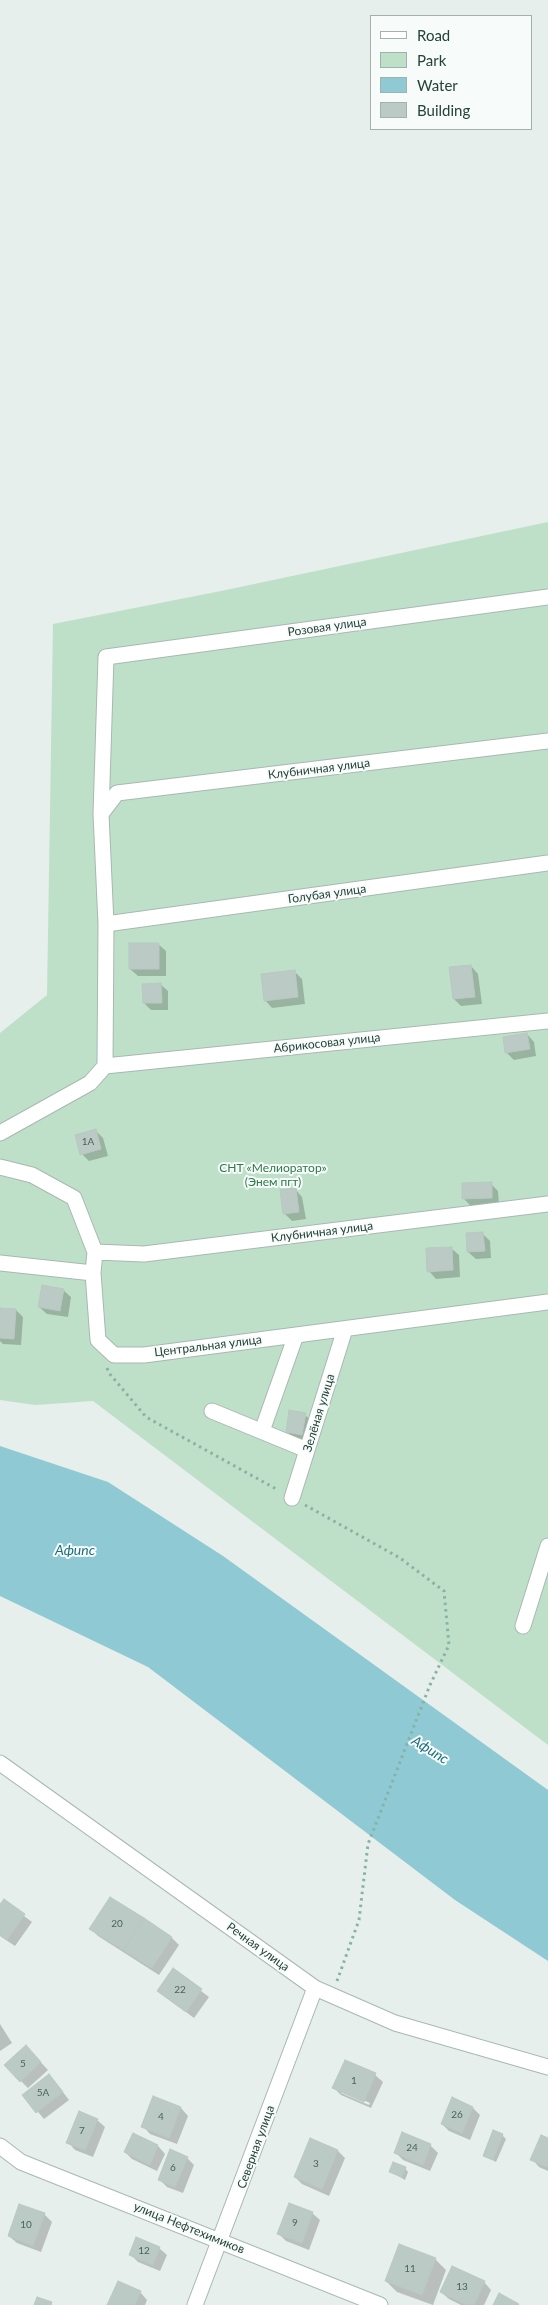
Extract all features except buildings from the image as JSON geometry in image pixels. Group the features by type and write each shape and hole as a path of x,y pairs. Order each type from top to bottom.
{"street":[{"name":"Розовая улица","path":"101,814 106,657 548,597"},
{"name":"Клубничная улица","path":"101,814 117,793 548,741"},
{"path":"0,1133 90,1083 105,1066 106,924 101,814"},
{"name":"Голубая улица","path":"106,924 548,863"},
{"name":"Абрикосовая улица","path":"105,1066 548,1020"},
{"name":"Центральная улица","path":"0,1167 32,1175 74,1198 95,1252 93,1274 98,1340 114,1355 144,1355 548,1302"},
{"name":"Клубничная улица","path":"95,1252 144,1254 548,1204"},
{"path":"0,1263 93,1274"},
{"name":"Зелёная улица","path":"292,1498 345,1329"},
{"path":"262,1431 296,1335"},
{"path":"212,1411 307,1450"},
{"path":"523,1626 548,1546"},
{"name":"Речная улица","path":"0,1763 322,1991 395,2023 548,2067"},
{"name":"Северная улица","path":"195,2305 322,1991"},
{"name":"улица Нефтехимиков","path":"0,2146 21,2162 221,2240 380,2305"}],"path":[{"path":"322,1991 341,1973 358,1920 368,1844 430,1685"}],"green space":[{"name":"СНТ «Мелиоратор» (Энем пгт)","path":"548,522 548,1745 93,1401 35,1405 0,1400 0,1033 47,995 53,624 221,591"}],"water":[{"name":"Афипс","path":"0,1446 108,1482 223,1556 548,1790 548,1961 455,1900 148,1667 0,1596"}]}
